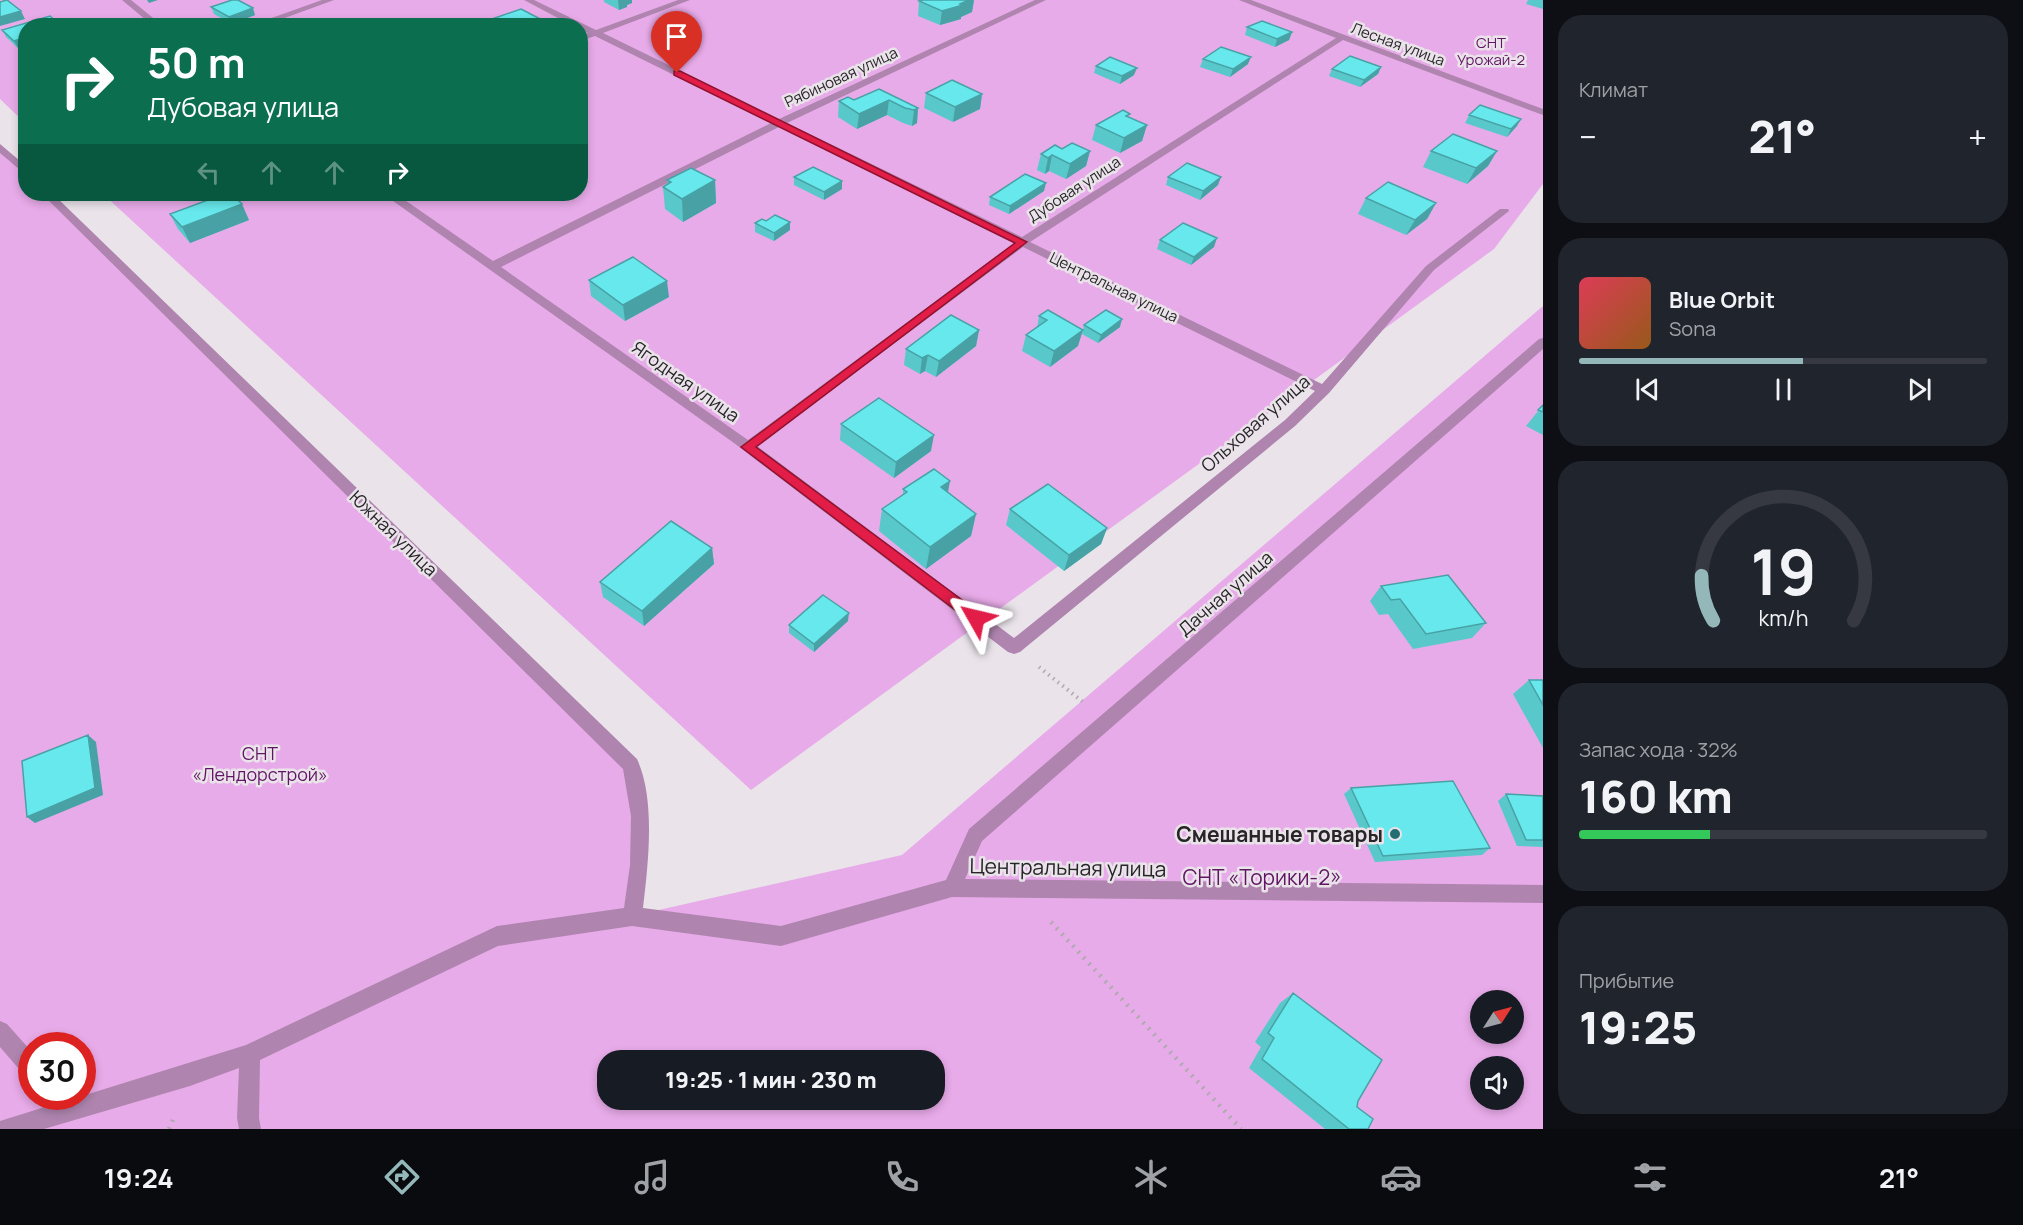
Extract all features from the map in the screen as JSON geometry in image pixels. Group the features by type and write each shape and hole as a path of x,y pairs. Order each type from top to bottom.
{"street":[{"path":"126,0 149,18"},
{"path":"277,18 330,0"},
{"name":"Центральная улица","path":"528,0 565,18"},
{"path":"588,36 686,0"},
{"name":"Рябиновая улица","path":"493,266 779,123 1042,0"},
{"name":"Лесная улица","path":"1244,0 1543,112"},
{"name":"Центральная улица","path":"588,29 1324,390"},
{"name":"Дубовая улица","path":"747,447 1022,242 1341,38"},
{"path":"0,147 18,164"},
{"name":"Южная улица","path":"54,201 631,765 640,816 639,865 632,916"},
{"name":"Ягодная улица","path":"400,201 747,447 1014,647"},
{"name":"Ольховая улица","path":"1014,647 1290,423 1324,390 1431,268 1504,211"},
{"name":"Дачная улица","path":"952,888 975,835 1543,342"},
{"name":"Центральная улица","path":"96,1096 190,1075 250,1054 497,936 632,916 781,936 952,888 1543,894"},
{"path":"0,1032 18,1053"},
{"path":"250,1054 248,1118 250,1129"},
{"name":"Центральная улица","path":"7,1129 47,1110"}],"path":[{"path":"1051,676 1076,695 1105,723"},
{"path":"1023,889 1079,955 1241,1129"}],"green space":[{"name":"СНТ Урожай-2","path":"0,0 1543,0 1543,184 1494,249 751,790 111,201 588,201 588,18 18,18 18,116 0,99"},
{"path":"0,147 18,165 18,201 54,201 631,765 632,916 902,855 1543,306 1543,1129 0,1129"}],"building":[{"path":"7,0 21,11 0,17 0,2"},
{"path":"238,0 253,8 229,17 211,7"},
{"path":"969,0 960,4 963,5 942,11 919,1"},
{"path":"521,9 538,18 495,18"},
{"path":"1262,21 1292,32 1277,39 1247,27"},
{"path":"18,25 18,40 14,41 2,30"},
{"path":"1221,47 1251,57 1233,69 1203,59"},
{"path":"1350,56 1381,67 1364,80 1332,69"},
{"path":"1110,57 1137,68 1122,76 1096,66"},
{"path":"952,80 982,94 955,107 926,93"},
{"path":"879,89 918,108 914,110 905,108 889,100 859,114 839,101 848,97 854,100"},
{"path":"1480,105 1521,119 1511,129 1469,115"},
{"path":"1123,110 1130,114 1126,116 1147,125 1124,138 1096,125"},
{"path":"1453,134 1497,151 1476,168 1431,151"},
{"path":"1072,143 1090,151 1070,164 1052,155 1048,158 1041,154 1055,145 1062,149"},
{"path":"1187,163 1221,177 1203,191 1168,177"},
{"path":"813,167 842,181 824,192 794,177"},
{"path":"691,168 715,180 682,199 663,187 671,182 667,180"},
{"path":"1025,174 1046,183 1010,206 990,197"},
{"path":"1388,182 1436,203 1415,220 1366,198"},
{"path":"205,201 239,201 242,204 182,227 170,214"},
{"path":"775,215 790,222 774,233 755,223 762,219 766,221"},
{"path":"1183,223 1217,238 1194,257 1160,240"},
{"path":"633,257 667,281 623,305 589,280"},
{"path":"1048,310 1083,330 1054,351 1026,335 1047,320 1039,316"},
{"path":"1106,310 1122,319 1101,335 1084,325"},
{"path":"951,315 979,330 939,361 928,355 922,358 906,349"},
{"path":"879,398 934,435 896,462 841,424"},
{"path":"934,469 950,481 941,487 976,514 930,547 882,509 907,492 903,489"},
{"path":"1048,484 1107,528 1069,555 1010,509"},
{"path":"671,521 712,548 642,611 600,582"},
{"path":"1448,575 1486,623 1426,634 1400,599 1391,600 1381,586"},
{"path":"823,595 849,613 814,644 789,625"},
{"path":"1529,680 1543,680 1543,705"},
{"path":"88,735 95,788 27,817 22,761"},
{"path":"1453,781 1490,848 1383,856 1351,788"},
{"path":"1506,794 1543,796 1543,840 1526,840"},
{"path":"1293,993 1382,1060 1358,1101 1357,1107 1373,1119 1368,1129 1349,1129 1262,1059 1274,1038 1268,1033"}],"place":[{"name":"Смешанные товары","path":"1395,834"}],"route":[{"path":"677,73 1022,242 747,447 976,618"}],"park label":[{"name":"СНТ «Лендорстрой»","path":"260,763"},
{"name":"СНТ «Торики-2»","path":"1262,877"}]}
